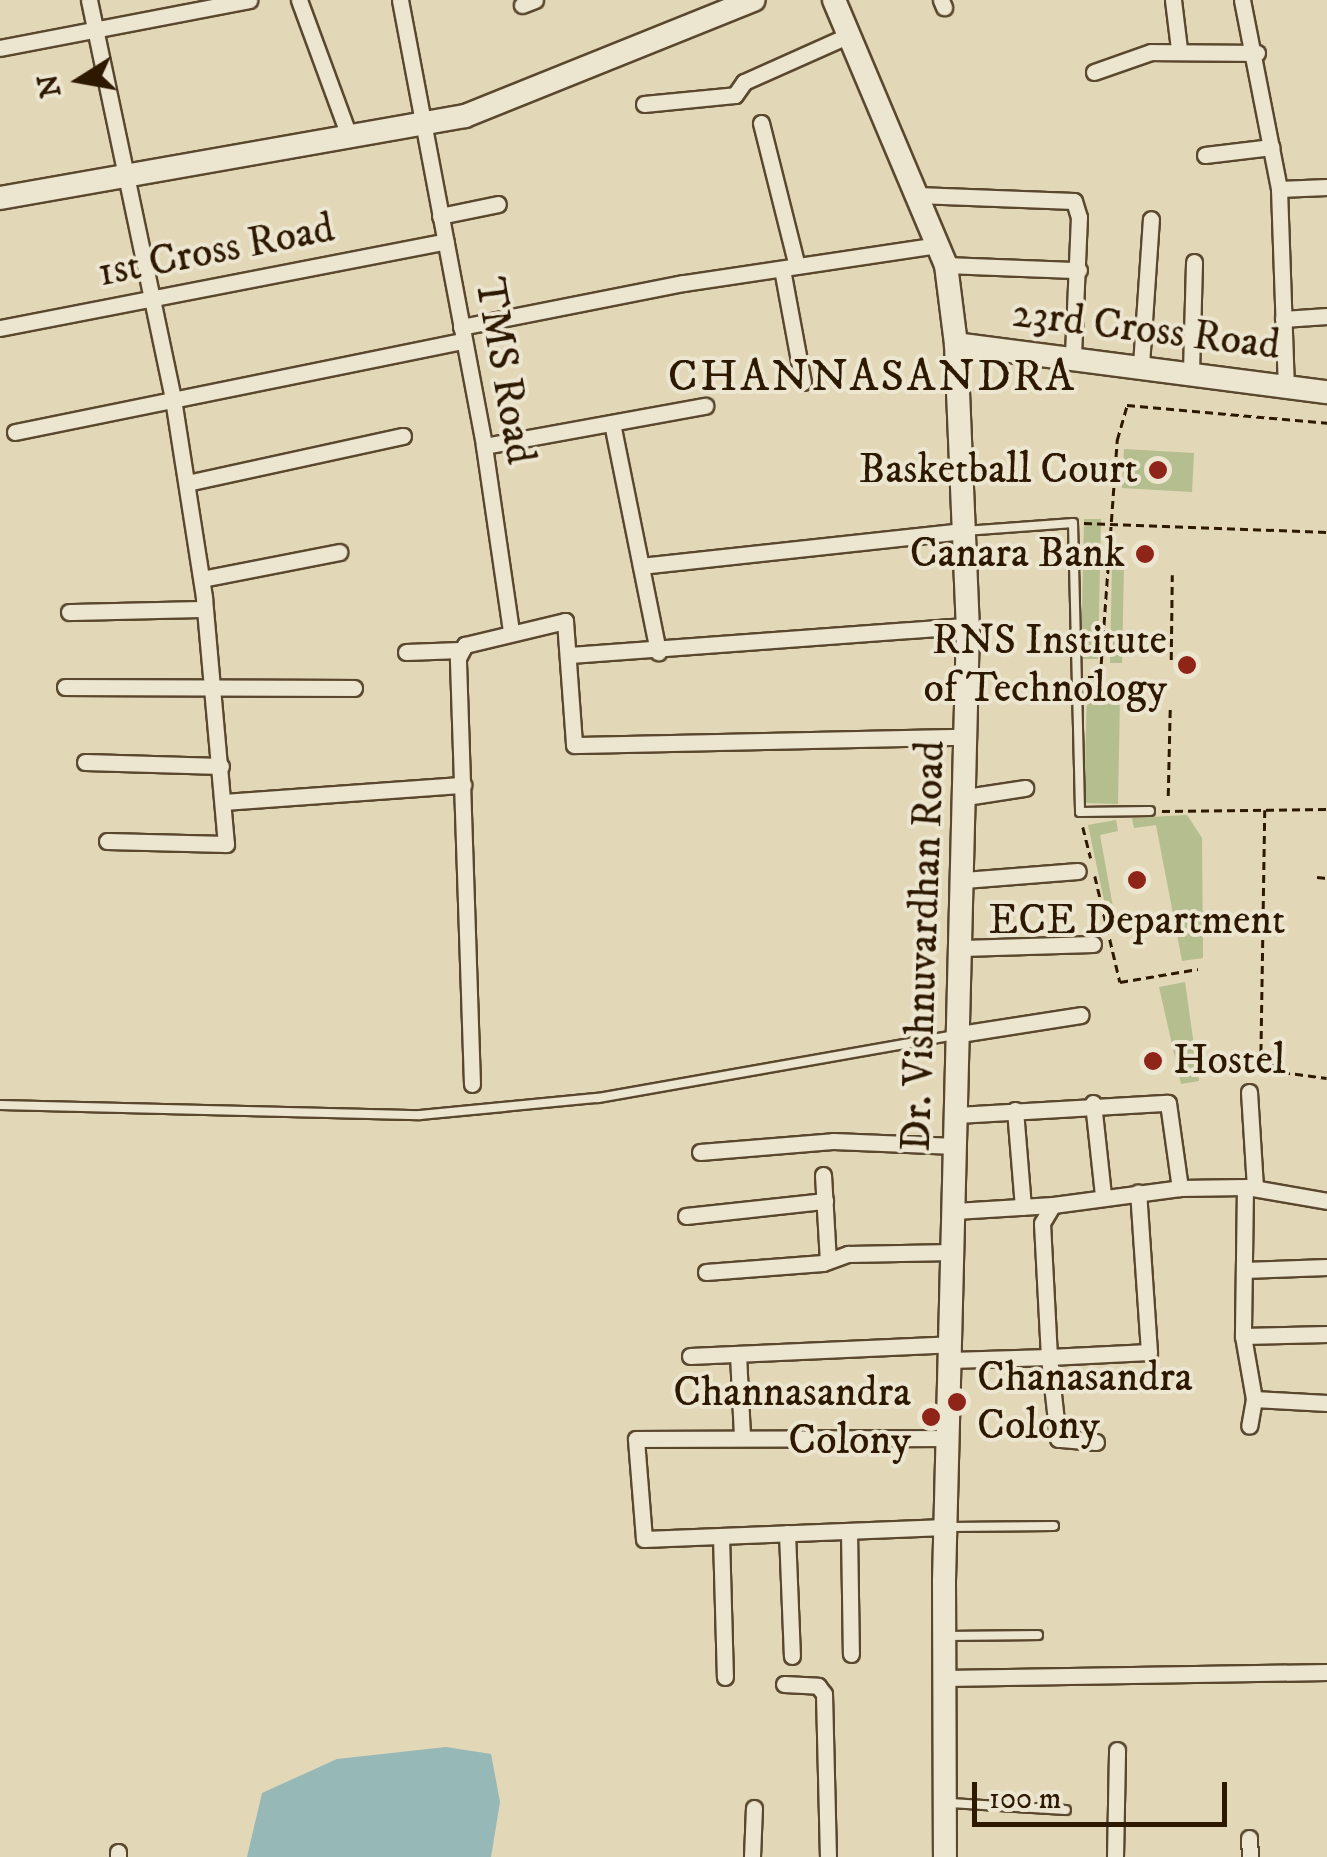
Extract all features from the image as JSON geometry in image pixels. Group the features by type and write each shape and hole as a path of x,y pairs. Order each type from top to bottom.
{"main road":[{"path":"0,198 465,116 714,8 754,0"},
{"name":"Dr. Vishnuvardhan Road","path":"834,0 942,255 956,344 968,626 968,738 946,1527 945,1857"},
{"name":"23rd Cross Road","path":"956,344 1190,370 1327,392"}],"street":[{"path":"90,0 121,174 154,298 174,399 202,579 226,844 107,841"},
{"path":"0,48 249,0"},
{"path":"299,0 349,136"},
{"name":"TMS Road","path":"400,0 420,124 484,446 511,631"},
{"path":"1173,0 1179,49 1184,56 1257,53"},
{"path":"1242,0 1257,53 1279,190 1286,386"},
{"path":"644,104 735,95 744,82 849,35"},
{"path":"1094,72 1131,56 1179,49"},
{"path":"761,123 790,267 803,382"},
{"path":"1204,154 1272,147"},
{"path":"1279,190 1327,187"},
{"path":"917,195 1070,199 1079,217 1073,357"},
{"path":"440,216 498,204"},
{"path":"1141,365 1151,218"},
{"name":"1st Cross Road","path":"0,328 446,241"},
{"path":"15,432 790,267 942,255 1079,270"},
{"path":"1190,370 1194,262"},
{"path":"1283,319 1327,316"},
{"path":"484,446 705,406"},
{"path":"612,423 658,652"},
{"path":"187,484 403,436"},
{"path":"641,566 965,531"},
{"path":"202,579 339,552"},
{"path":"69,612 204,609"},
{"path":"406,652 460,650 511,631 565,621 570,655 569,736 574,745 968,738"},
{"path":"570,655 658,652 968,626"},
{"path":"460,650 472,1084"},
{"path":"65,687 354,688"},
{"path":"84,762 220,766"},
{"path":"224,802 463,784"},
{"path":"966,796 1025,788"},
{"path":"964,880 1078,871"},
{"path":"962,948 1093,944"},
{"path":"960,1034 1081,1015"},
{"path":"1248,1426 1254,1399 1243,1336 1250,1188 1249,1092"},
{"path":"958,1115 1093,1103 1168,1102 1180,1188"},
{"path":"1093,1103 1103,1195"},
{"path":"1016,1110 1023,1206"},
{"path":"700,1152 833,1142 956,1146"},
{"path":"823,1175 828,1261"},
{"path":"954,1210 1054,1205 1103,1195 1180,1188 1250,1188 1327,1200"},
{"path":"690,1356 950,1352 1049,1357 1149,1352 1138,1192"},
{"path":"686,1216 824,1201"},
{"path":"1054,1205 1042,1224 1058,1439 1096,1442"},
{"path":"706,1272 828,1261 848,1254 954,1252"},
{"path":"1244,1270 1327,1267"},
{"path":"1243,1336 1327,1334"},
{"path":"738,1354 742,1436"},
{"path":"1254,1399 1327,1403"},
{"path":"946,1527 641,1538 636,1439 948,1438"},
{"path":"849,1531 852,1654"},
{"path":"787,1533 792,1656"},
{"path":"721,1536 725,1677"},
{"path":"944,1678 1327,1672"},
{"path":"784,1684 818,1686 824,1694 828,1857"},
{"path":"1115,1857 1117,1750"},
{"path":"752,1857 754,1808"},
{"path":"1250,1838 1250,1857"}],"lane":[{"path":"965,531 1072,523 1072,678 1080,812 1150,811"},
{"path":"0,1105 420,1115 598,1098 960,1034"},
{"path":"946,1527 1054,1526"},
{"path":"944,1636 1038,1635"},
{"path":"945,1803 1066,1810"}],"path":[{"path":"1072,678 1100,677 1117,440 1127,405 1327,424"},
{"path":"1072,523 1327,532"},
{"path":"1171,660 1172,575"},
{"path":"1168,796 1170,707"},
{"path":"1150,811 1327,809"},
{"path":"1265,810 1260,1056 1282,1072 1327,1078"},
{"path":"1080,812 1120,982 1198,969"},
{"path":"1317,878 1327,878"}],"green space":[{"name":"Basketball Court","path":"1124,449 1194,453 1192,492 1122,488"},
{"path":"1084,519 1101,519 1098,659 1081,659"},
{"path":"1112,564 1124,564 1122,663 1110,663"},
{"path":"1087,695 1120,696 1118,804 1084,803"},
{"path":"1187,815 1202,838 1203,958 1182,961 1156,825 1134,828 1132,818"},
{"path":"1116,820 1118,831 1100,835 1115,918 1108,919 1088,825"},
{"path":"1185,982 1199,1081 1181,1084 1159,987"}],"water":[{"path":"446,1747 491,1754 500,1802 491,1857 247,1857 262,1793 337,1759"}],"place":[{"name":"Basketball Court","path":"1158,470"},
{"name":"Canara Bank","path":"1145,554"},
{"name":"RNS Institute of Technology","path":"1187,665"},
{"name":"ECE Department","path":"1137,880"},
{"name":"Hostel","path":"1153,1061"},
{"name":"Chanasandra Colony","path":"957,1402"},
{"name":"Channasandra Colony","path":"931,1417"}],"district":[{"name":"CHANNASANDRA","path":"872,378"}]}
